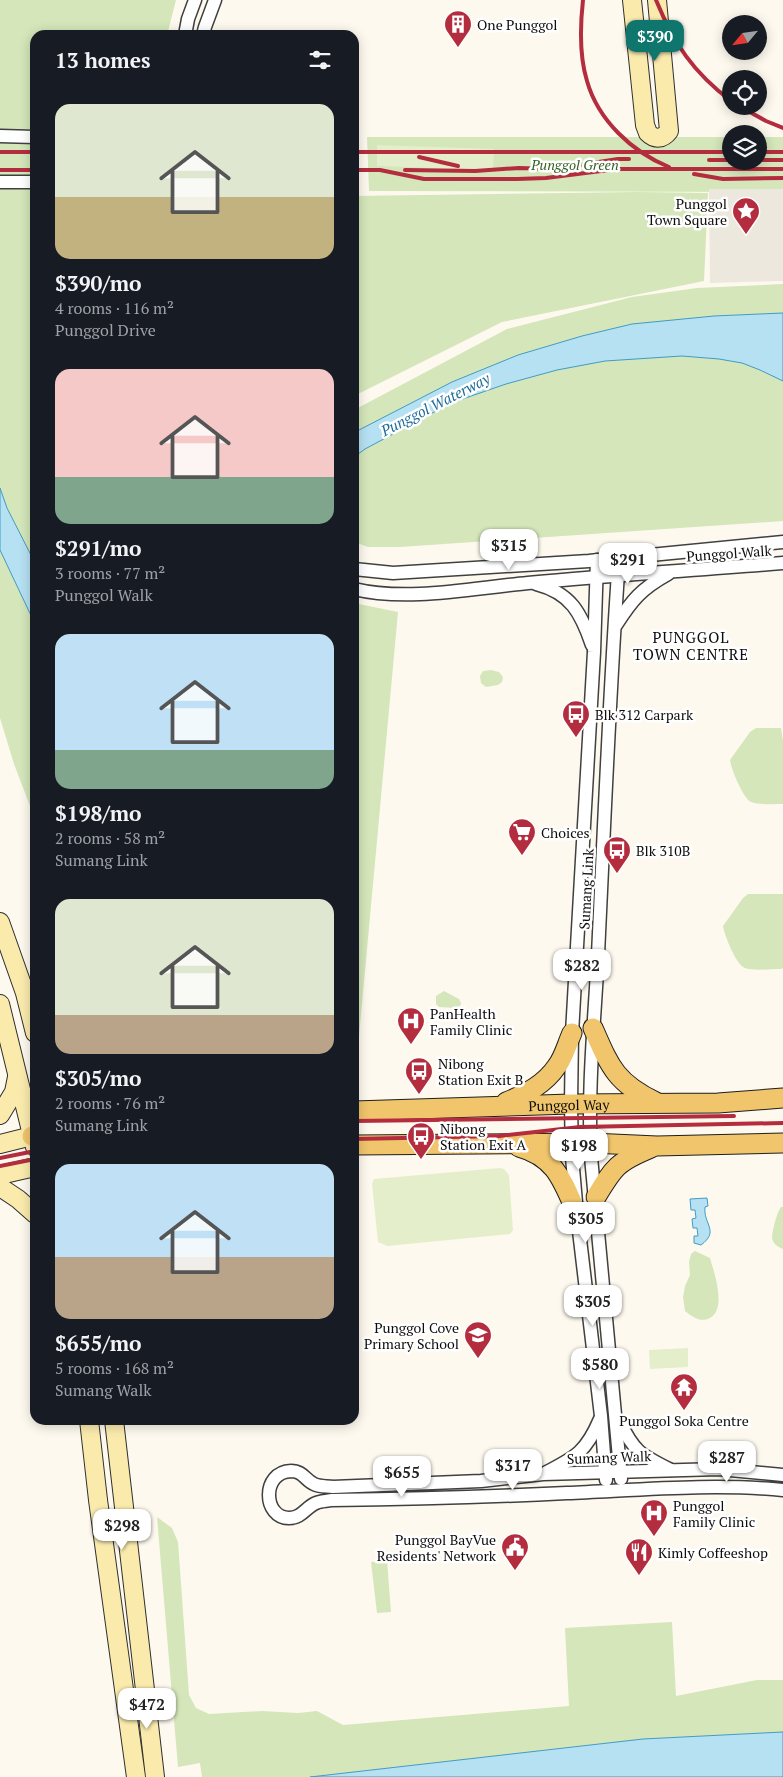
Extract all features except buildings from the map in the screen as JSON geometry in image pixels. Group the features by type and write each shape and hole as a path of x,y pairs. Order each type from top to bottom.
{"main road":[{"path":"632,0 645,125 648,133 657,138 662,137 669,131 657,0"},
{"path":"0,922 30,1014"},
{"path":"0,1004 30,1124"},
{"path":"593,1028 606,1056 626,1085 660,1104"},
{"path":"496,1106 526,1094 545,1080 558,1065 572,1033"},
{"path":"0,1115 14,1092 17,1074"},
{"name":"Punggol Way","path":"359,1111 571,1104 718,1103 783,1098"},
{"path":"0,1144 30,1140"},
{"path":"504,1144 532,1151 553,1166 561,1176 577,1214"},
{"path":"359,1145 581,1144 657,1146 783,1144"},
{"path":"596,1197 610,1174 624,1160 657,1146"},
{"path":"0,1174 30,1168"},
{"path":"0,1187 30,1210"},
{"path":"90,1425 136,1777"},
{"path":"115,1425 155,1777"}],"street":[{"path":"186,30 195,0"},
{"path":"205,30 215,0"},
{"path":"0,136 30,136"},
{"path":"2,182 30,182"},
{"name":"Punggol Walk","path":"359,570 393,573 619,559 780,542"},
{"name":"Sumang Link","path":"607,1490 601,1416 577,1214 581,1144 590,1105 619,559"},
{"name":"Sumang Link","path":"597,560 594,652 572,1033 571,1104 596,1197 622,1490"},
{"name":"Punggol Walk","path":"359,590 391,594 421,593 529,582 781,564"},
{"path":"614,628 628,607 648,585 670,572"},
{"path":"529,582 548,588 572,604 581,616 594,652"},
{"path":"616,1412 628,1440 638,1451 645,1457 672,1470"},
{"path":"543,1474 583,1450 592,1438 601,1416"},
{"name":"Sumang Walk","path":"783,1475 719,1468 543,1474 481,1481 333,1487 315,1485 299,1472 290,1471 281,1473 274,1479 268,1496 271,1506 288,1518 304,1513 316,1503 331,1500 505,1496 607,1490 755,1487 783,1490"}],"green space":[{"path":"0,0 176,0 168,30 30,30 30,806 14,764 0,718"},
{"name":"Punggol Green","path":"367,137 722,137 722,170 767,170 767,137 783,137 783,192 369,191"},
{"path":"377,145 494,149 493,170 377,166"},
{"path":"639,192 708,193 704,281 502,322 359,394 359,196"},
{"path":"783,284 783,521 400,547 368,547 359,544 359,407 507,329 632,297 697,288"},
{"path":"359,604 398,612 359,1037"},
{"path":"483,671 499,672 503,677 502,682 498,685 486,687 481,683 480,676"},
{"path":"756,728 781,728 783,741 783,804 751,802 741,789 733,770 730,760 750,732"},
{"path":"748,894 783,894 783,968 781,969 757,970 745,968 731,949 723,926"},
{"path":"444,991 459,999 460,1006 455,1008 439,1007 436,1004 436,996"},
{"path":"504,1169 509,1175 513,1230 510,1234 387,1246 378,1242 372,1184 374,1179"},
{"path":"781,1207 783,1207 783,1249 773,1242 772,1238 775,1222"},
{"path":"695,1251 710,1258 718,1290 718,1307 715,1313 710,1318 703,1320 685,1311 683,1297 690,1275 689,1262 691,1254"},
{"path":"688,1348 688,1367 650,1369 649,1350"},
{"path":"157,1517 172,1528 178,1542 189,1695 196,1708 209,1714 262,1711 298,1713 317,1711 343,1725 569,1706 565,1628 672,1622 676,1696 757,1680 783,1680 783,1732 643,1739 310,1777 202,1777 200,1763 178,1767"},
{"path":"387,1561 391,1612 377,1613 371,1562"}],"shaded area":[{"name":"Punggol Town Square","path":"709,189 783,189 783,281 710,283"}],"water":[{"name":"Punggol Waterway","path":"783,313 783,381 742,363 719,359 682,356 605,361 557,370 506,384 451,403 359,453 359,430 452,382 518,355 582,336 632,324 714,316"},
{"path":"0,488 7,508 30,553 30,613 0,550"},
{"path":"707,1198 708,1206 705,1207 705,1213 710,1231 707,1240 701,1245 694,1243 694,1236 698,1236 697,1228 693,1228 692,1219 696,1218 695,1210 691,1210 690,1199"},
{"path":"783,1732 783,1777 310,1777 643,1739"}],"railway":[{"path":"583,0 581,51 587,81 599,109 618,133 642,153 669,167"},
{"path":"656,0 670,30 686,56 695,68 722,93"},
{"path":"755,115 783,128"},
{"path":"0,152 30,152"},
{"path":"359,152 722,152"},
{"path":"767,152 783,152"},
{"path":"419,157 458,166"},
{"path":"405,170 553,169 629,159"},
{"path":"709,160 722,160"},
{"path":"767,160 783,160"},
{"path":"359,170 380,170 424,179 517,179 546,178 617,169 783,169"},
{"path":"0,170 30,170"},
{"path":"694,174 723,179 783,178"},
{"path":"359,1121 734,1116"},
{"path":"359,1139 499,1136 580,1127 783,1123"},
{"path":"0,1158 30,1152"},
{"path":"0,1166 30,1160"}],"place":[{"name":"One Punggol","path":"458,48"},
{"name":"Punggol Town Square","path":"746,235"},
{"name":"Blk 312 Carpark","path":"576,738"},
{"name":"Choices","path":"522,856"},
{"name":"Blk 310B","path":"617,874"},
{"name":"PanHealth Family Clinic","path":"411,1045"},
{"name":"Nibong Station Exit B","path":"419,1095"},
{"name":"Nibong Station Exit A","path":"421,1160"},
{"name":"Punggol Cove Primary School","path":"478,1359"},
{"name":"Punggol Soka Centre","path":"684,1411"},
{"name":"Punggol Family Clinic","path":"654,1537"},
{"name":"Punggol BayVue Residents' Network","path":"515,1571"},
{"name":"Kimly Coffeeshop","path":"639,1576"}],"district":[{"name":"PUNGGOL TOWN CENTRE","path":"691,646"}]}
